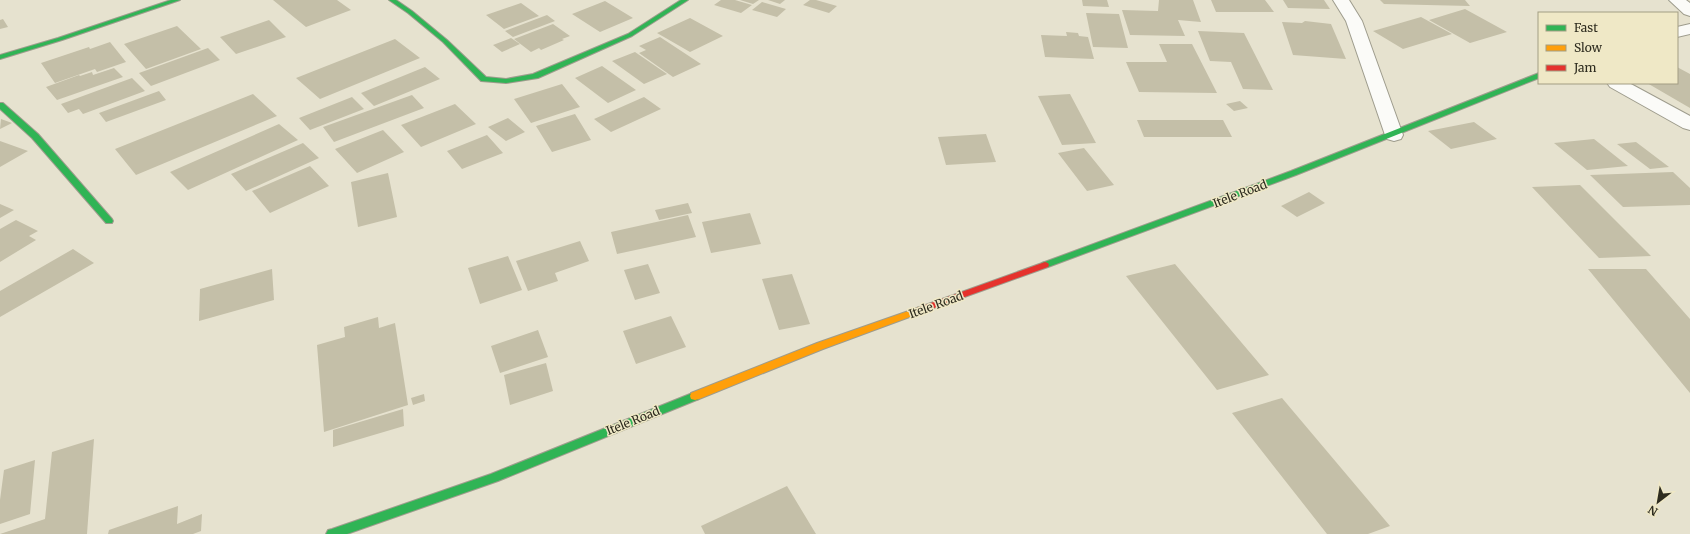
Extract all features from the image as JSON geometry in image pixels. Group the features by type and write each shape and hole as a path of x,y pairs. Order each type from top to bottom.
{"street":[{"path":"0,57 60,39 177,0"},
{"path":"392,0 410,12 445,41 484,79 506,81 535,76 630,36 685,0"},
{"path":"1341,0 1354,21 1394,135"},
{"path":"1677,0 1690,11"},
{"path":"1678,32 1690,29"},
{"name":"Itele Road","path":"332,534 494,478 820,346 1156,226 1394,135 1538,75"},
{"path":"1618,84 1690,124"},
{"path":"0,105 35,136 109,221"}],"building":[{"path":"273,0 337,0 351,10 306,27"},
{"path":"721,0 735,0 752,5 741,13 714,5"},
{"path":"740,0 759,0 753,4"},
{"path":"768,0 785,0 780,4"},
{"path":"810,0 816,0 837,6 829,13 803,5"},
{"path":"1082,0 1107,0 1109,7 1083,6"},
{"path":"1159,0 1193,0 1201,22 1178,20 1185,36 1130,35 1122,10 1158,11"},
{"path":"1211,0 1265,0 1274,12 1216,12"},
{"path":"1283,0 1324,0 1330,9 1288,8"},
{"path":"1380,0 1465,0 1470,6 1384,4"},
{"path":"605,1 633,18 600,32 572,14"},
{"path":"762,2 786,9 777,17 752,10"},
{"path":"521,3 539,16 504,29 486,15"},
{"path":"1465,9 1507,32 1470,43 1429,20"},
{"path":"1086,13 1119,14 1128,48 1093,47"},
{"path":"547,15 555,21 513,37 505,31"},
{"path":"1421,17 1452,34 1403,49 1373,31"},
{"path":"690,18 723,36 690,52 657,33"},
{"path":"3,19 8,27 0,29 0,20"},
{"path":"269,20 286,37 236,54 220,37"},
{"path":"1305,21 1331,24 1346,59 1293,55 1282,22 1302,23"},
{"path":"553,24 570,36 541,50 539,48 531,52 514,39"},
{"path":"177,26 201,49 146,69 124,44"},
{"path":"1198,31 1244,33 1273,90 1243,89 1231,62 1210,61"},
{"path":"1066,32 1078,33 1079,36 1088,37 1094,59 1045,57 1041,35 1067,36"},
{"path":"660,37 701,64 673,77 639,53 646,50 639,46"},
{"path":"511,38 520,44 502,52 493,45"},
{"path":"395,39 420,58 320,99 296,78"},
{"path":"110,42 126,62 97,72 95,69 55,83 41,63 89,47 90,49"},
{"path":"1159,44 1192,44 1217,93 1139,92 1126,62 1167,62"},
{"path":"208,48 220,60 151,86 139,73"},
{"path":"635,52 667,74 644,84 612,61"},
{"path":"602,66 636,90 608,103 575,78"},
{"path":"425,67 440,79 374,106 361,93"},
{"path":"114,68 123,77 57,100 46,87 79,75 92,72 93,75"},
{"path":"1678,68 1690,74 1690,108 1649,84 1678,84"},
{"path":"132,78 145,91 83,114 79,109 68,113 61,104"},
{"path":"562,84 580,107 531,123 514,99"},
{"path":"159,91 166,100 106,122 99,113"},
{"path":"253,94 277,116 136,175 115,149"},
{"path":"1070,94 1096,143 1062,145 1038,96"},
{"path":"412,95 424,108 334,142 323,127"},
{"path":"352,97 364,109 310,130 299,118"},
{"path":"644,97 661,109 611,132 594,119"},
{"path":"1240,101 1248,108 1234,111 1226,104"},
{"path":"455,104 476,124 421,147 401,125"},
{"path":"575,114 591,140 552,152 536,126"},
{"path":"508,118 525,132 506,141 488,127"},
{"path":"1,119 12,123 0,129"},
{"path":"1137,120 1223,120 1232,137 1144,137"},
{"path":"1474,122 1497,139 1451,149 1428,131"},
{"path":"279,124 298,140 188,190 170,172"},
{"path":"383,130 404,152 357,173 335,149"},
{"path":"986,134 996,162 946,165 938,137"},
{"path":"487,135 503,153 462,169 447,151"},
{"path":"1594,139 1628,166 1587,170 1554,143"},
{"path":"0,141 28,151 0,167"},
{"path":"1636,142 1669,167 1650,169 1617,144"},
{"path":"303,143 319,158 246,191 231,174"},
{"path":"1084,148 1114,185 1087,191 1058,153"},
{"path":"310,166 329,186 270,213 252,191"},
{"path":"1673,172 1690,188 1690,205 1623,207 1590,175"},
{"path":"388,173 397,217 358,227 351,182"},
{"path":"1580,185 1651,256 1599,258 1532,187"},
{"path":"1309,192 1325,203 1297,217 1281,206"},
{"path":"688,203 692,213 659,220 655,210"},
{"path":"0,204 14,210 0,218"},
{"path":"750,213 761,244 711,253 702,222"},
{"path":"688,215 696,237 617,254 611,232"},
{"path":"16,220 38,231 29,236 36,240 0,262 0,229"},
{"path":"580,241 589,261 555,273 558,281 528,291 516,261"},
{"path":"73,249 94,263 0,317 0,291"},
{"path":"508,256 522,290 480,304 468,268"},
{"path":"648,264 660,293 635,300 624,270"},
{"path":"1175,264 1269,375 1217,390 1126,276"},
{"path":"272,269 274,300 199,321 200,289"},
{"path":"1588,269 1646,269 1690,319 1690,393"},
{"path":"792,274 810,324 779,330 762,279"},
{"path":"671,316 686,347 636,364 623,331"},
{"path":"378,317 379,328 395,323 408,405 324,432 317,345 345,337 344,327"},
{"path":"538,330 548,357 500,373 491,346"},
{"path":"546,363 553,391 510,405 504,375"},
{"path":"424,394 425,401 413,405 411,398"},
{"path":"1282,398 1390,526 1368,534 1327,534 1232,413"},
{"path":"403,409 404,426 333,447 333,430"},
{"path":"94,439 87,534 0,534 45,519 52,452"},
{"path":"35,460 30,514 0,524 0,500 4,470"},
{"path":"787,486 816,534 705,534 701,526"},
{"path":"178,506 177,524 202,514 201,531 193,534 108,534 109,530"}],"traffic: fast":[{"path":"0,57 60,39 177,0"},
{"path":"392,0 410,12 445,41 484,79 506,81 535,76 630,35 685,0"},
{"path":"1045,265 1294,173 1538,75"},
{"path":"0,105 35,136 109,221"},
{"path":"332,534 494,478 695,396"}],"traffic: slow":[{"path":"695,396 820,346 920,310"}],"traffic: jam":[{"path":"920,310 1045,265"}]}
